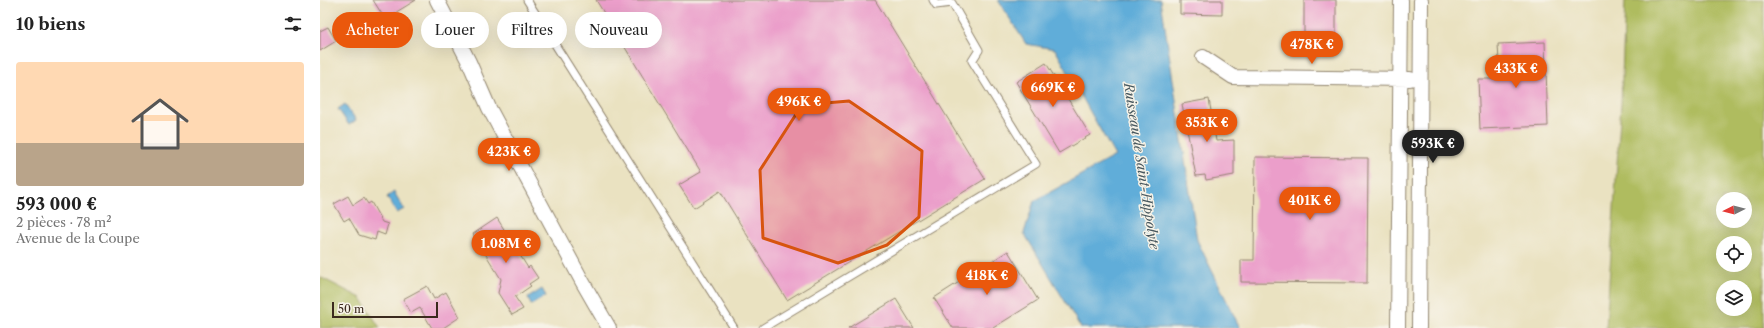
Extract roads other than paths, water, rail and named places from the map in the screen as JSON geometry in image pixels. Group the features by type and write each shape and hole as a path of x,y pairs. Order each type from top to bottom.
{"street":[{"path":"437,0 469,62 489,108 609,328"},
{"path":"1398,328 1402,0"},
{"path":"1419,328 1420,79 1422,0"},
{"path":"1203,57 1233,77 1401,80 1420,79"}],"lane":[{"path":"527,0 734,328"},
{"path":"763,328 1036,164 972,61 979,50 952,3 936,5 933,0"}],"water":[{"name":"Ruisseau de Saint-Hippolyte","path":"998,0 1161,0 1197,240 1240,328 1081,328 1024,233 1034,201 1115,156 1055,49 1026,44"},
{"path":"345,104 356,120 349,125 338,109"},
{"path":"394,192 404,209 397,213 387,197"},
{"path":"542,289 546,296 531,305 528,298"}]}
